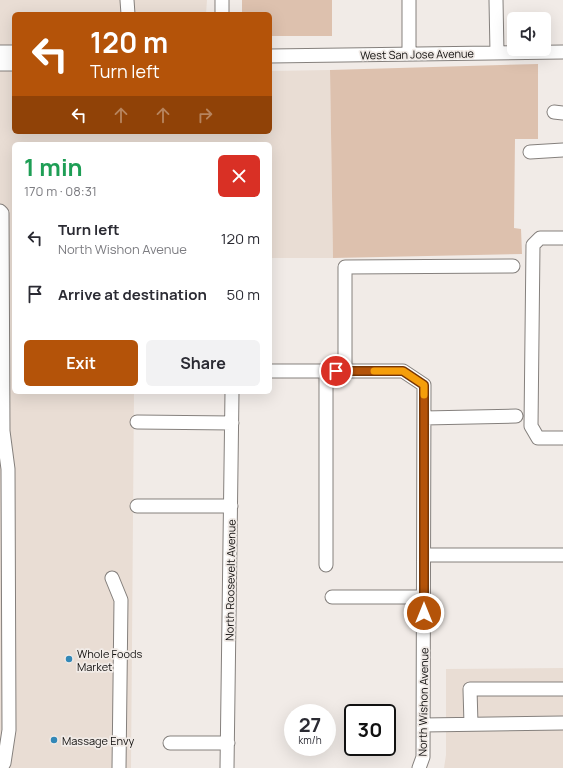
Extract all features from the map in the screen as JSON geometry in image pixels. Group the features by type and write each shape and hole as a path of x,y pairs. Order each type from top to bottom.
{"street":[{"path":"127,0 128,12"},
{"path":"222,0 222,12"},
{"path":"409,54 410,0"},
{"path":"496,0 496,53"},
{"path":"0,52 12,52"},
{"name":"West San Jose Avenue","path":"272,56 563,52"},
{"path":"0,64 12,64"},
{"path":"530,152 563,150"},
{"path":"0,211 2,213 2,431 8,469 9,730 3,766"},
{"path":"563,238 540,238 532,245 531,426 538,438 563,438"},
{"path":"346,371 346,267 513,266"},
{"name":"North Wishon Avenue","path":"272,371 403,371 424,385 423,757 419,768"},
{"path":"326,371 326,565"},
{"name":"North Roosevelt Avenue","path":"227,768 232,394"},
{"path":"424,418 516,416"},
{"path":"137,422 232,423"},
{"path":"138,506 231,506"},
{"path":"424,555 563,555"},
{"path":"112,578 121,600 119,768"},
{"path":"332,598 424,597"},
{"path":"471,724 470,689 563,689"},
{"path":"423,725 563,723"},
{"path":"170,743 228,743"}],"shaded area":[{"path":"0,0 207,0 206,12 12,12 12,134 272,134 272,71 330,70 333,258 272,258 272,142 12,142 12,394 134,394 131,768 0,768"},
{"path":"242,0 332,0 332,36 272,36 272,12 242,12"},
{"path":"538,64 538,139 515,139 514,228 521,229 522,254 333,258 330,70"},
{"path":"563,668 563,768 444,768 446,755 446,669"}],"slow traffic":[{"path":"374,371 403,371 424,385 424,395"}],"place":[{"name":"Whole Foods Market","path":"69,659"},
{"name":"Massage Envy","path":"54,740"}],"route":[{"path":"336,371 403,371 424,385 424,613"}]}
